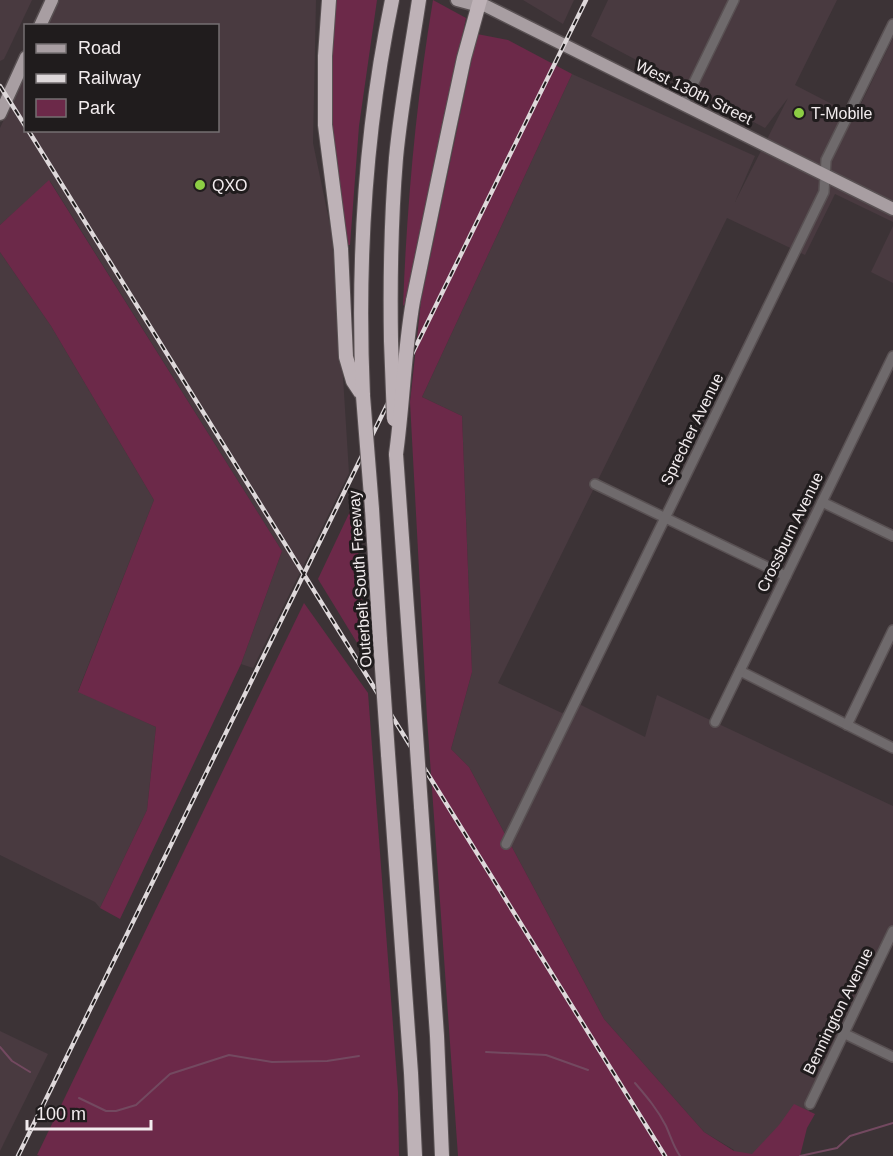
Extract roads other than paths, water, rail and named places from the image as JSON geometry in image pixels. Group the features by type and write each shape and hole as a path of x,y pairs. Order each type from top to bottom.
{"highway":[{"path":"329,0 325,56 325,125 341,249 346,357 353,381 363,396"},
{"name":"Outerbelt South Freeway","path":"392,0 371,135 361,300 363,396 409,1041 415,1156"},
{"path":"419,0 396,158 391,237 390,341 438,1060 442,1156"},
{"path":"396,457 406,346 413,301 464,58 479,1"}],"main road":[{"path":"41,24 52,0"},
{"name":"West 130th Street","path":"457,0 472,4 479,1 893,209"},
{"path":"0,114 24,61"}],"street":[{"path":"683,105 734,0"},
{"name":"Sprecher Avenue","path":"506,844 824,192 826,160 893,24"},
{"name":"Crossburn Avenue","path":"715,722 893,356"},
{"path":"596,484 664,519 786,576"},
{"path":"822,502 893,536"},
{"path":"847,725 893,630"},
{"path":"740,671 893,748"},
{"name":"Bennington Avenue","path":"810,1104 893,931"},
{"path":"843,1033 893,1058"}],"waterway":[{"path":"0,1047 12,1061 30,1072"},
{"path":"486,1052 546,1055 588,1070"},
{"path":"79,1098 106,1111 116,1111 136,1105 170,1074 229,1055 272,1062 327,1061 359,1056"},
{"path":"635,1083 659,1114 680,1156"},
{"path":"800,1156 837,1148 850,1136 893,1123"}],"railway":[{"path":"18,1156 586,0"},
{"path":"0,86 24,124"},
{"path":"29,132 665,1156"}],"place":[{"name":"T-Mobile","path":"799,113"},
{"name":"QXO","path":"200,185"}]}
